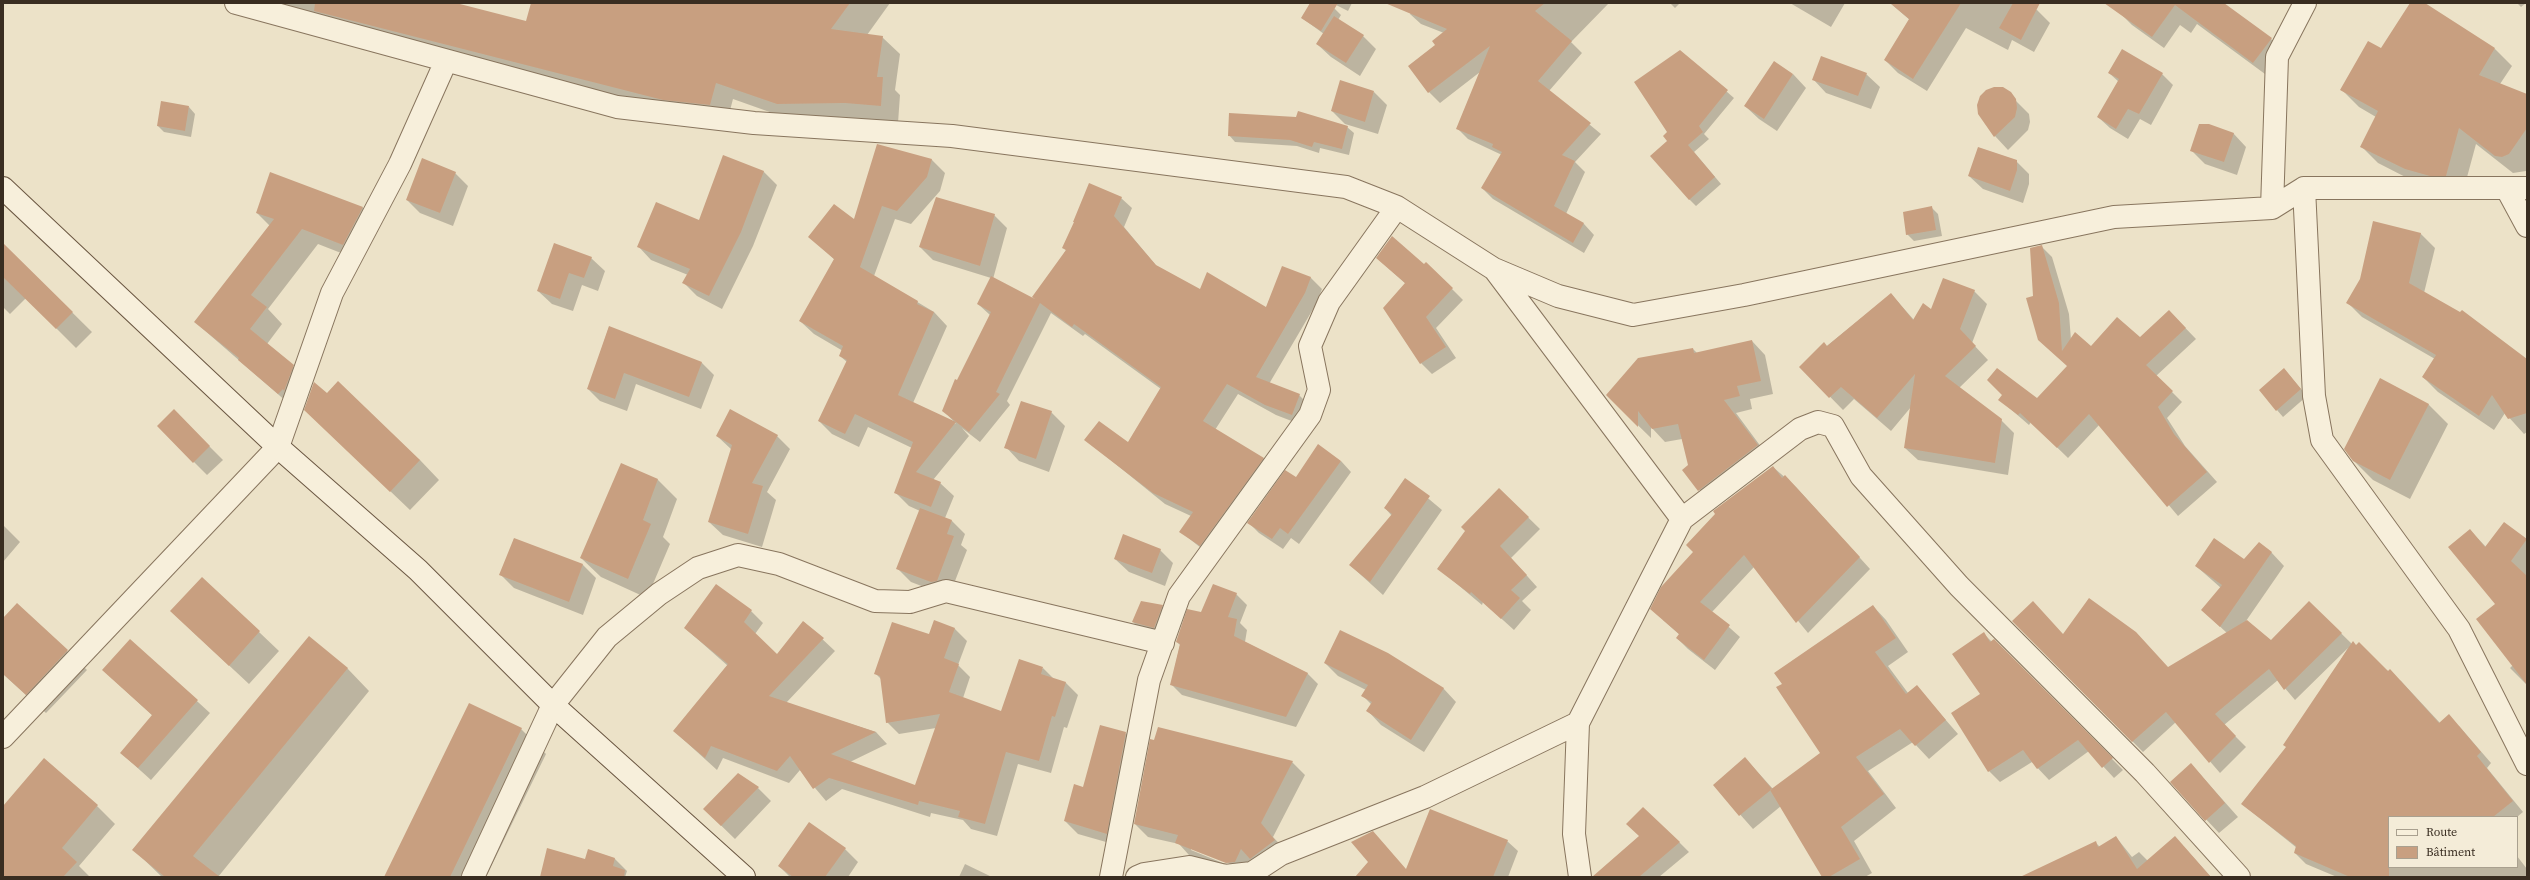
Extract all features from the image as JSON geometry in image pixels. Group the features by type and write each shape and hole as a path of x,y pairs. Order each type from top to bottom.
{"street":[{"path":"236,3 617,107 754,123 952,136 1346,187 1397,207 1494,269 1558,296 1633,315 1744,295 2114,217 2272,208 2304,188 2517,189 2527,226"},
{"path":"2272,208 2278,56 2306,3"},
{"path":"3,737 278,447 332,293 400,164 446,60"},
{"path":"3,188 278,447 418,570 553,705 744,877"},
{"path":"2304,188 2314,396 2322,440 2459,629 2527,764"},
{"path":"1110,877 1149,680 1180,596 1310,415 1318,390 1310,346 1329,302 1397,207"},
{"path":"1494,269 1682,518"},
{"path":"1580,877 1574,834 1578,724 1682,518 1800,429 1818,422 1833,426 1861,476 1959,586 2145,773 2239,877"},
{"path":"473,877 553,705 607,637 660,594 698,568 738,555 779,564 875,601 910,602 946,591 1163,643"},
{"path":"1137,877 1144,874 1189,867 1225,876 1252,873 1281,854 1425,797 1578,724"}],"building":[{"path":"315,3 456,3 526,21 531,3 850,3 831,29 883,36 877,77 883,77 881,106 845,103 777,104 716,83 710,105 663,100 314,11"},
{"path":"1310,3 1338,3 1321,31 1301,18"},
{"path":"1385,3 1545,3 1535,11 1572,41 1538,81 1591,123 1562,155 1575,161 1554,206 1584,223 1573,243 1481,188 1502,152 1492,147 1493,144 1456,129 1490,46 1428,93 1408,66 1435,45 1432,41 1447,29"},
{"path":"1890,3 1961,3 1913,79 1884,60 1909,19"},
{"path":"2013,3 2040,3 2021,40 1999,28"},
{"path":"2104,3 2224,3 2272,38 2253,63 2175,5 2152,37"},
{"path":"2410,3 2425,3 2495,48 2479,75 2527,94 2527,128 2509,154 2502,157 2495,156 2459,128 2446,176 2430,176 2405,169 2360,147 2378,111 2340,90 2368,41 2381,48"},
{"path":"1334,16 1364,35 1346,63 1316,44"},
{"path":"2122,49 2163,73 2139,114 2128,109 2116,129 2097,117 2119,79 2108,73"},
{"path":"1680,50 1728,90 1699,126 1703,132 1688,145 1715,177 1689,200 1650,156 1667,141 1663,136 1667,132 1634,82"},
{"path":"1821,56 1867,73 1858,96 1812,80"},
{"path":"1774,61 1793,74 1764,119 1744,106"},
{"path":"1340,80 1374,91 1365,122 1331,111"},
{"path":"1994,87 2003,87 2011,92 2016,99 2017,108 2015,117 1994,137 1978,114 1977,105 1980,96 1986,90"},
{"path":"161,101 189,106 185,131 157,126"},
{"path":"1298,111 1348,126 1342,149 1314,142 1312,147 1290,140 1228,136 1229,113 1296,117"},
{"path":"2199,124 2209,124 2234,133 2224,162 2190,151"},
{"path":"877,144 932,159 927,177 897,211 882,206 860,267 918,301 917,304 934,312 898,395 956,422 916,472 941,482 931,507 894,493 913,442 855,414 845,434 818,421 847,360 839,356 843,346 799,321 834,259 808,237 834,204 854,219"},
{"path":"1978,147 2017,160 2017,170 2010,191 1968,176"},
{"path":"723,155 764,171 741,232 709,296 682,283 690,269 637,247 656,202 699,220"},
{"path":"422,158 456,172 440,213 406,200"},
{"path":"270,172 363,207 343,245 302,229 251,295 267,307 250,329 294,365 284,391 283,389 278,394 238,360 239,358 194,322 274,219 256,213"},
{"path":"1089,183 1122,197 1114,216 1156,265 1200,289 1207,272 1266,307 1282,266 1311,277 1305,293 1256,377 1300,394 1292,415 1265,405 1227,384 1203,421 1264,458 1200,546 1179,532 1193,512 1153,493 1084,440 1099,421 1128,442 1161,387 1074,324 1072,327 1040,303 996,392 1000,394 969,432 942,411 955,379 957,380 991,312 977,304 991,276 1035,299 1032,297 1066,250 1062,248"},
{"path":"936,197 995,214 980,266 919,247"},
{"path":"1932,206 1936,230 1906,235 1903,212"},
{"path":"2373,221 2421,233 2409,283 2460,312 2462,310 2527,359 2527,413 2508,419 2492,395 2479,416 2422,377 2436,355 2346,303 2360,279"},
{"path":"1392,236 1424,264 1426,262 1453,288 1426,317 1446,347 1420,364 1383,308 1405,283 1376,258"},
{"path":"3,243 73,312 56,329 3,277"},
{"path":"554,243 592,257 584,278 569,273 560,299 537,291"},
{"path":"2042,245 2059,303 2062,351 2075,332 2091,346 2117,317 2140,337 2169,310 2186,328 2146,365 2173,391 2158,407 2174,434 2207,472 2167,507 2089,414 2057,448 2020,413 2018,415 1998,400 2002,395 1987,380 1997,368 2037,398 2067,366 2038,340 2026,298 2033,296 2030,248"},
{"path":"1943,278 1975,290 1960,329 1976,346 1945,376 2002,419 1995,463 1904,448 1915,374 1877,418 1841,387 1829,398 1799,367 1824,342 1827,346 1891,293 1913,320 1923,303 1931,309"},
{"path":"609,326 702,362 689,397 624,373 615,399 587,389"},
{"path":"1752,340 1761,381 1737,386 1740,396 1724,400 1758,445 1698,491 1682,470 1688,465 1678,424 1652,429 1638,411 1638,427 1606,395 1638,358 1693,348 1694,353"},
{"path":"2284,368 2301,389 2276,411 2259,390"},
{"path":"2380,378 2429,404 2390,480 2353,461 2344,449"},
{"path":"338,381 420,460 390,492 304,410 314,382 327,393"},
{"path":"1021,401 1052,411 1036,459 1004,448"},
{"path":"174,409 210,446 193,463 157,426"},
{"path":"730,409 778,435 752,483 763,486 748,534 708,522 732,445 716,436"},
{"path":"1318,444 1341,461 1288,534 1280,528 1272,539 1247,523 1285,470 1296,477"},
{"path":"621,463 658,479 643,520 651,524 628,579 580,558"},
{"path":"1773,466 1782,478 1785,475 1860,557 1796,623 1744,555 1700,602 1730,625 1704,660 1676,638 1679,634 1650,609 1661,587 1693,552 1686,545 1715,514 1713,511"},
{"path":"1405,478 1430,496 1370,582 1349,565 1392,514 1384,508"},
{"path":"1499,488 1529,517 1500,546 1527,575 1511,590 1520,598 1501,619 1471,592 1470,594 1437,569 1465,531 1461,527"},
{"path":"920,508 952,520 947,534 954,536 937,581 931,582 896,569"},
{"path":"2504,522 2527,539 2511,561 2527,576 2527,685 2476,619 2495,604 2448,547 2470,529 2485,547"},
{"path":"1123,534 1161,549 1152,573 1114,559"},
{"path":"514,538 583,564 569,602 499,575"},
{"path":"2214,538 2244,559 2259,542 2272,552 2220,627 2201,610 2222,585 2195,566"},
{"path":"202,577 260,631 229,666 170,611"},
{"path":"716,584 752,610 744,622 777,654 803,621 824,638 769,696 876,732 831,754 915,785 940,714 886,723 880,676 874,674 892,622 929,634 934,620 955,628 944,658 959,664 949,692 1001,711 1019,659 1043,667 1041,674 1066,682 1055,717 1052,716 1039,761 1006,752 985,824 958,817 960,811 919,801 918,805 829,778 813,789 790,756 777,771 711,746 705,758 673,731 728,664 684,628"},
{"path":"1213,584 1237,593 1228,617 1237,619 1234,636 1308,673 1286,717 1170,685 1180,644 1176,642 1187,609 1201,612"},
{"path":"2089,598 2136,632 2168,667 2247,620 2271,640 2309,601 2342,633 2284,690 2269,669 2215,714 2236,736 2209,763 2166,712 2132,742 2012,621 2033,601 2063,634"},
{"path":"1141,601 1163,605 1154,628 1132,622"},
{"path":"17,603 68,650 26,695 3,674 3,618"},
{"path":"1873,605 1896,638 1875,652 1906,694 1917,685 1946,720 1915,746 1900,729 1856,757 1884,794 1841,827 1860,859 1829,877 1822,877 1770,790 1820,753 1776,687 1782,684 1774,673"},
{"path":"1340,630 1388,653 1444,688 1411,740 1366,711 1372,702 1361,696 1368,685 1324,663"},
{"path":"1984,632 1990,642 1994,639 2113,758 2102,768 2078,740 2037,769 2023,750 1988,772 1951,713 1980,694 1952,654"},
{"path":"309,636 348,668 193,856 220,877 165,877 132,850"},
{"path":"130,639 198,700 138,768 120,753 152,715 102,670"},
{"path":"2353,641 2356,645 2359,642 2388,671 2390,669 2439,723 2449,714 2481,752 2477,756 2513,801 2494,816 2388,816 2389,877 2350,877 2294,853 2296,846 2241,804 2286,747 2283,745"},
{"path":"469,703 522,728 450,877 384,877"},
{"path":"1100,725 1126,732 1107,834 1064,821 1074,784 1083,787"},
{"path":"1158,727 1293,761 1261,823 1275,840 1250,859 1241,849 1235,862 1226,863 1175,843 1178,835 1134,824 1150,739 1154,740"},
{"path":"1745,757 1772,789 1739,816 1713,785"},
{"path":"44,758 98,805 62,848 77,862 63,877 3,877 3,806"},
{"path":"2191,763 2225,803 2205,821 2170,782"},
{"path":"738,773 759,787 721,826 703,809"},
{"path":"1643,807 1680,842 1639,877 1592,877 1639,836 1626,824"},
{"path":"1430,809 1508,840 1493,877 1355,877 1368,862 1351,842 1373,831 1406,869"},
{"path":"809,822 846,848 825,877 793,877 778,866"},
{"path":"2116,836 2137,869 2175,836 2211,877 2020,877 2096,841 2098,847"},
{"path":"547,848 585,859 588,849 615,858 613,866 625,870 624,877 540,877"}]}
